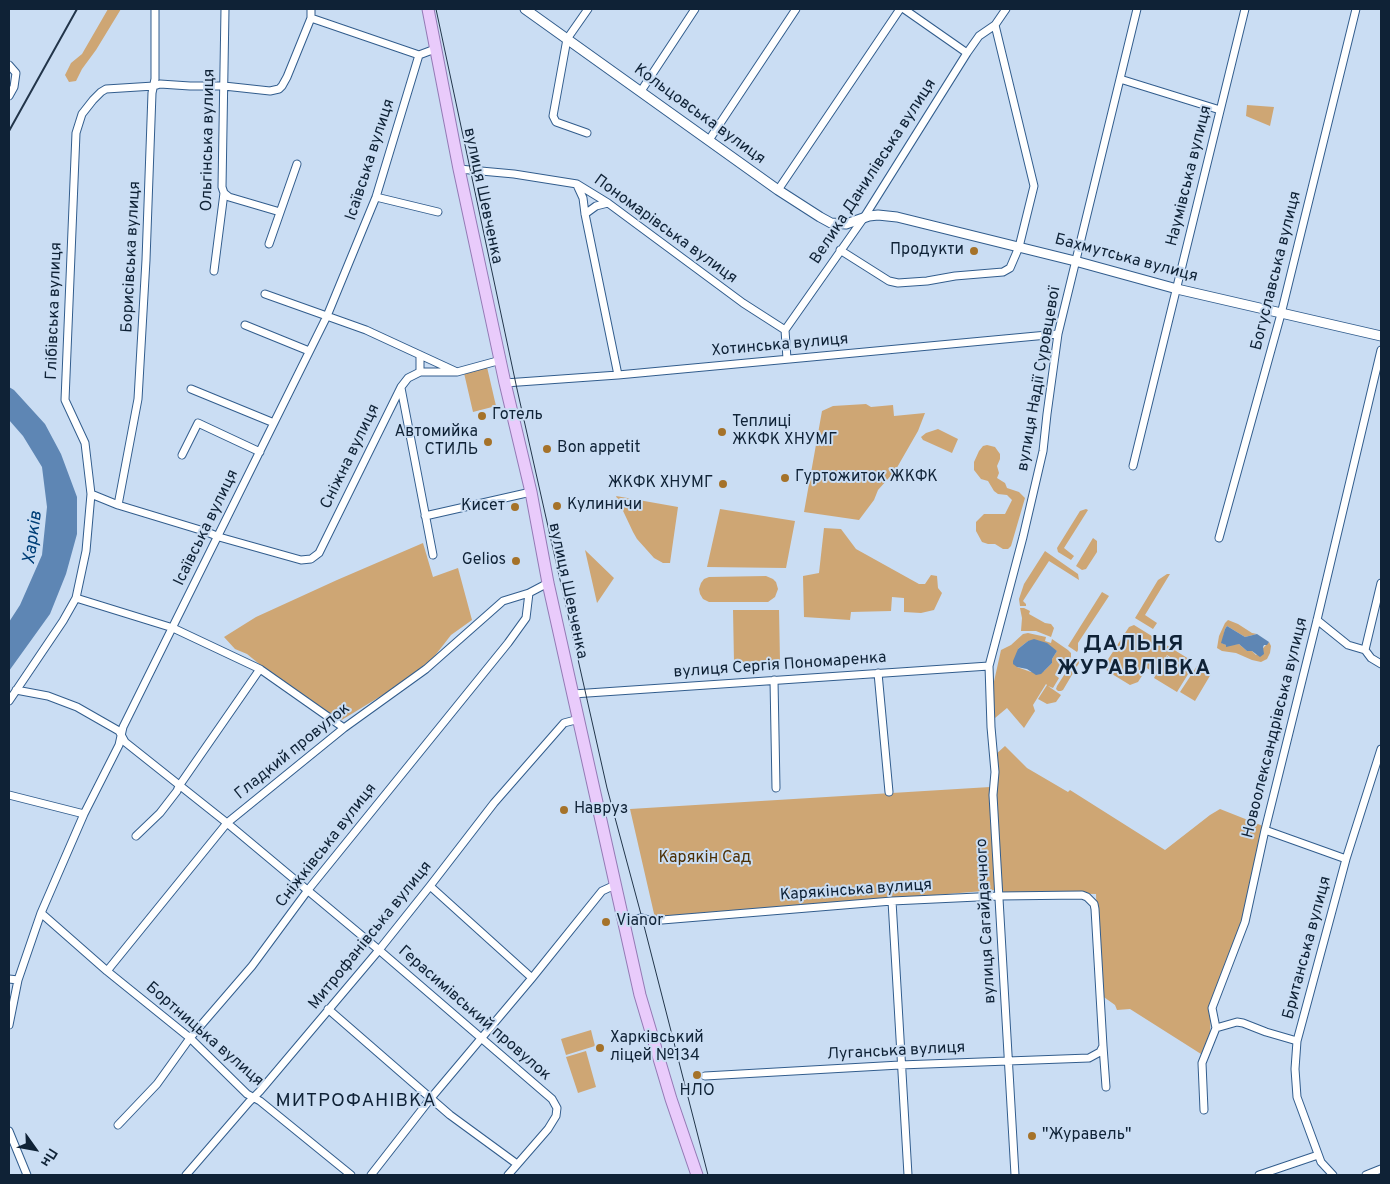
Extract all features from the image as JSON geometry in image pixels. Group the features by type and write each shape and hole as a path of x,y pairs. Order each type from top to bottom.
{"main road":[{"name":"вулиця Шевченка","path":"428,9 459,169 505,383 531,492 548,583 640,995 665,1081 697,1175"}],"street":[{"name":"Борисівська вулиця","path":"118,505 138,399 146,260 156,9"},
{"name":"Ольгінська вулиця","path":"214,271 224,193 222,186 225,9"},
{"path":"154,86 160,84 224,86 270,91 279,89 288,77 311,18 311,9"},
{"name":"Кольцовська вулиця","path":"526,9 778,190 820,217 831,223 846,224 863,219"},
{"path":"587,133 558,123 554,120 553,116 567,39 588,9"},
{"path":"640,91 695,9"},
{"path":"709,140 796,9"},
{"path":"778,190 902,9 967,53"},
{"name":"Велика Данилівська вулиця","path":"786,330 863,219 967,53 979,36 995,24 1006,9"},
{"name":"вулиця Надії Суровцевої","path":"989,666 1044,450 1058,334 1137,9"},
{"name":"Наумівська вулиця","path":"1133,466 1245,9"},
{"name":"Богуславська вулиця","path":"1219,538 1281,314 1356,9"},
{"path":"311,18 419,55 435,49"},
{"path":"840,250 889,281 898,283 927,282 955,276 1003,272 1010,268 1019,247 1034,186 995,24"},
{"name":"Ісаївська вулиця","path":"9,1025 18,980 41,913 84,814 119,745 123,727 219,537 327,316 376,197 419,55"},
{"path":"9,65 16,73 14,87 9,96"},
{"path":"1120,79 1220,110"},
{"name":"Глібівська вулиця","path":"9,701 76,598 86,551 91,494 85,444 65,400 76,133 82,114 101,92 106,89 154,86"},
{"path":"269,244 297,164"},
{"name":"Пономарівська вулиця","path":"459,169 514,174 577,184 608,203 743,303 786,330"},
{"path":"577,184 583,198 618,375"},
{"path":"224,193 230,198 280,212"},
{"path":"376,197 438,212"},
{"path":"585,214 596,206 608,203"},
{"name":"Бахмутська вулиця","path":"863,219 874,215 884,215 1019,247 1177,289 1381,336"},
{"path":"265,294 366,330 458,372"},
{"path":"245,325 309,351"},
{"path":"786,330 786,359"},
{"name":"Хотинська вулиця","path":"505,383 618,375 1058,334"},
{"name":"Новоолександрівська вулиця","path":"1204,1110 1202,1063 1216,1028 1212,1008 1245,922 1265,830 1381,350"},
{"path":"420,355 420,372 458,372 501,360"},
{"name":"Сніжна вулиця","path":"219,537 301,560 311,559 319,553 401,387 408,378 420,372"},
{"path":"401,387 433,556"},
{"path":"190,389 274,423"},
{"path":"393,403 400,403 405,408"},
{"path":"182,455 198,423 260,452"},
{"path":"424,516 531,492"},
{"path":"91,494 118,505 219,537"},
{"path":"530,593 548,583"},
{"path":"1365,650 1381,583"},
{"name":"Гладкий провулок","path":"108,972 227,823 344,728 426,669 503,600 530,593"},
{"name":"Сніжківська вулиця","path":"118,1126 157,1084 190,1038 252,966 308,890 508,643 526,618 530,593"},
{"path":"76,598 173,628 260,669 344,728"},
{"path":"1317,620 1348,645 1365,650 1381,664"},
{"name":"вулиця Сергія Пономаренка","path":"573,694 989,666"},
{"name":"вулиця Сагайдачного","path":"989,666 991,727 996,772 993,795 1015,1175"},
{"path":"136,836 160,813 177,792 179,786 260,669"},
{"path":"878,673 889,792"},
{"path":"774,680 776,788"},
{"name":"Герасимівський провулок","path":"16,690 48,696 77,707 119,731 125,742 308,890 552,1099 557,1108 556,1116 548,1129 517,1164"},
{"name":"Митрофанівська вулиця","path":"186,1175 253,1097 260,1092 379,950 494,803 564,723 579,718"},
{"name":"Британська вулиця","path":"1333,1175 1321,1162 1297,1096 1295,1069 1297,1041 1346,859 1381,749"},
{"path":"9,795 84,814"},
{"path":"1265,830 1346,859"},
{"path":"371,1175 431,1098 602,891 615,885"},
{"path":"430,886 532,978"},
{"name":"Карякінська вулиця","path":"623,921 642,918 662,920 892,901 999,896 1082,895 1091,900 1095,909 1103,1046"},
{"path":"892,901 900,1065 908,1175"},
{"name":"Бортницька вулиця","path":"41,913 108,972 190,1038 246,1094 260,1101 351,1175"},
{"path":"9,979 18,980"},
{"path":"328,1009 450,1115 517,1164 508,1175"},
{"path":"1216,1028 1243,1022 1266,1032 1297,1041"},
{"path":"1103,1046 1106,1087"},
{"name":"Луганська вулиця","path":"704,1076 900,1065 1088,1058 1100,1052 1103,1046"},
{"path":"9,1131 27,1175"},
{"path":"1259,1175 1318,1155"},
{"path":"1366,1175 1381,1169"}],"green space":[{"path":"108,9 121,9 76,81 69,82 65,75 71,63 82,54"},
{"path":"1247,105 1274,107 1270,126 1246,116"},
{"path":"487,367 496,406 473,412 464,373"},
{"path":"866,404 871,407 893,405 894,416 925,413 918,431 895,471 878,490 874,500 859,520 804,512 822,411 833,406"},
{"path":"938,429 958,439 952,453 923,440 921,437"},
{"path":"983,446 995,447 1000,454 997,478 1005,483 1007,488 1019,492 1025,498 1011,546 1008,549 982,542 976,531 976,522 984,514 1005,514 1012,500 1007,495 998,494 994,491 988,481 981,479 974,470 974,462 979,451"},
{"path":"616,496 678,507 670,563 663,563 654,558 637,539"},
{"path":"720,509 795,521 786,568 707,567"},
{"path":"1088,510 1064,548 1074,556 1071,560 1058,552 1057,548 1080,511"},
{"path":"824,528 841,529 856,549 919,584 925,584 931,575 937,576 938,588 942,593 934,610 921,613 904,612 904,598 892,597 891,611 851,612 850,620 804,617 803,576 819,573"},
{"path":"1093,538 1097,541 1097,552 1086,569 1082,570 1076,566"},
{"path":"423,543 433,577 458,568 472,620 451,635 430,662 399,685 340,721 284,684 247,654 235,649 224,637 256,617"},
{"path":"585,550 614,578 597,603"},
{"path":"1045,551 1078,574 1079,580 1049,561 1023,601 1026,606 1020,606 1019,599 1024,584"},
{"path":"1170,574 1145,615 1157,623 1153,629 1135,618 1158,580"},
{"path":"766,576 776,582 778,589 775,597 768,602 709,602 703,599 700,594 701,583 709,577"},
{"path":"1102,592 1109,596 1078,643 1077,652 1068,646"},
{"path":"1020,608 1030,611 1029,614 1045,623 1051,624 1054,628 1051,637 1036,631 1021,631 1022,618"},
{"path":"733,610 779,610 780,661 734,662"},
{"path":"1228,620 1257,634 1245,637 1227,626 1222,643 1226,645 1239,644 1247,651 1252,651 1256,655 1269,642 1271,646 1267,659 1261,662 1217,648 1219,636"},
{"path":"1134,625 1189,659 1185,666 1167,655 1155,674 1147,668 1138,682 1130,685 1107,671 1105,664 1129,627"},
{"path":"1028,633 1046,637 1045,641 1051,643 1052,639 1071,653 1066,667 1061,665 1055,675 1059,678 1053,688 1048,686 1061,695 1056,702 1047,704 1038,699 1046,684 1033,705 1035,711 1024,728 1007,708 995,718 993,686 1001,650 1011,645 1023,634","holes":["1028,641 1057,651 1052,659 1052,663 1044,671 1031,672 1017,667 1018,649"]},
{"path":"1167,656 1190,671 1177,692 1154,678"},
{"path":"1075,658 1078,659 1079,663 1063,690 1058,691 1056,689 1057,686"},
{"path":"1197,666 1211,674 1195,701 1180,692"},
{"path":"1005,746 1027,768 1068,792 1070,790 1165,850 1220,809 1263,826 1243,921 1211,1007 1210,1036 1201,1054 1130,1009 1117,1010 1115,1005 1101,995 1096,894 1002,892 996,818 997,765 995,755"},
{"name":"Карякін Сад","path":"990,787 996,890 655,918 630,809"},
{"path":"591,1030 595,1046 566,1055 561,1039"},
{"path":"586,1051 596,1087 578,1093 566,1057"}],"water":[{"path":"9,387 45,424 61,454 77,497 77,534 66,574 50,614 9,671 9,622 20,605 42,555 47,507 42,467 23,436 9,420"},
{"path":"1227,626 1245,637 1257,634 1269,642 1263,647 1264,654 1260,657 1252,651 1247,651 1239,644 1226,647 1226,645 1221,643"},
{"path":"1034,639 1047,643 1057,651 1052,659 1052,663 1041,674 1036,675 1027,669 1013,664 1018,649"}],"tram line":[{"path":"436,9 517,389 607,788 708,1175"}],"railway":[{"path":"9,131 77,9"}],"place":[{"name":"Продукти","path":"974,251"},
{"name":"Готель","path":"482,416"},
{"name":"Теплиці ЖКФК ХНУМГ","path":"722,432"},
{"name":"Автомийка СТИЛЬ","path":"488,442"},
{"name":"Bon appetit","path":"547,449"},
{"name":"Гуртожиток ЖКФК","path":"785,478"},
{"name":"ЖКФК ХНУМГ","path":"723,484"},
{"name":"Кулиничи","path":"557,506"},
{"name":"Кисет","path":"515,507"},
{"name":"Gelios","path":"516,561"},
{"name":"Навруз","path":"564,810"},
{"name":"Vianor","path":"606,922"},
{"name":"Харківський ліцей №134","path":"600,1048"},
{"name":"НЛО","path":"697,1075"},
{"name":"\"Журавель\"","path":"1032,1136"}],"district":[{"name":"ДАЛЬНЯ ЖУРАВЛІВКА","path":"1134,658"},
{"name":"МИТРОФАНІВКА","path":"356,1102"}],"water label":[{"name":"Харків","path":"34,538"}]}
